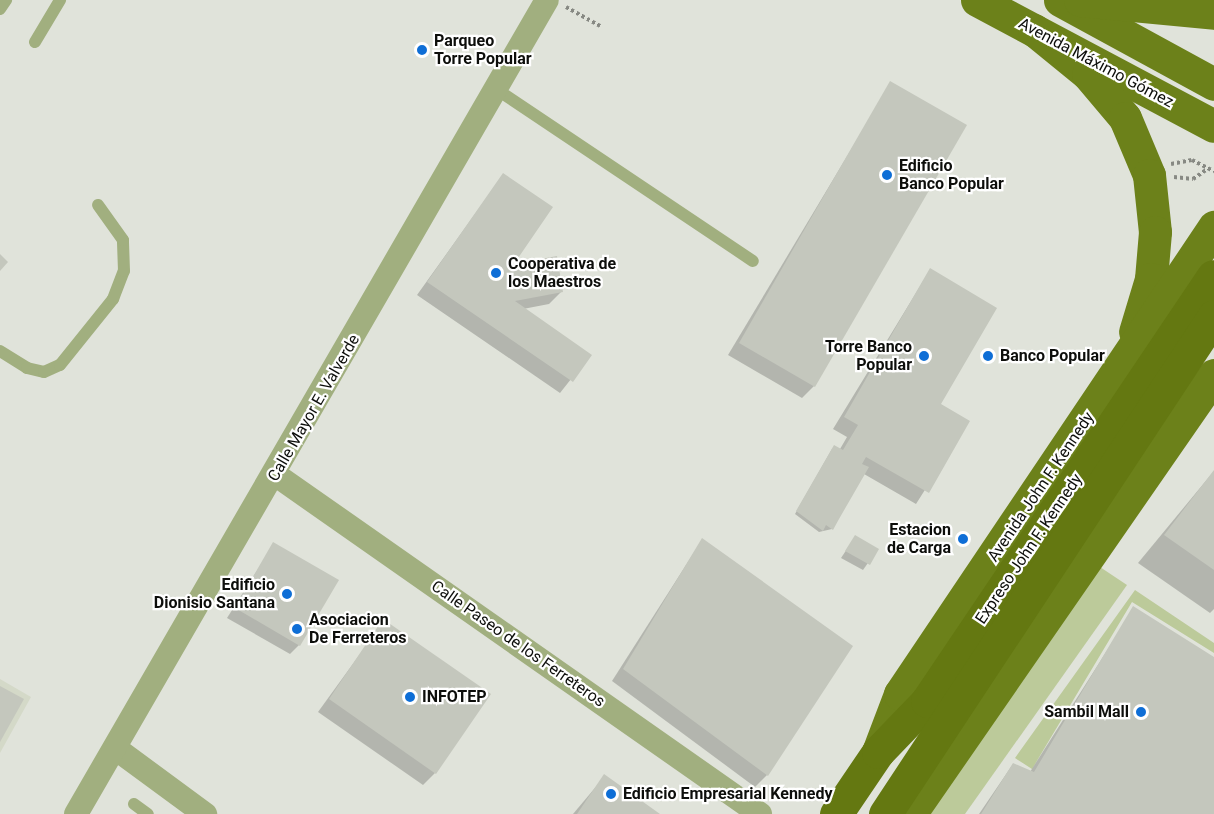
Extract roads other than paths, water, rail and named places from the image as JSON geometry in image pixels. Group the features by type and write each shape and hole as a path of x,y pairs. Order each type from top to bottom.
{"highway":[{"name":"Expreso John F. Kennedy","path":"836,814 878,752 927,701 1213,276"},
{"name":"Expreso John F. Kennedy","path":"885,814 1214,316"}],"main road":[{"name":"Avenida Máximo Gómez","path":"977,0 1214,126"},
{"path":"1060,0 1214,84"},
{"path":"1080,0 1214,13"},
{"path":"1034,30 1088,74 1125,118 1149,175 1155,232 1151,279 1136,331 1093,410"},
{"name":"Avenida John F. Kennedy","path":"878,752 900,694 1214,227"},
{"path":"910,814 1214,375"},
{"path":"1160,454 1214,406"}],"street":[{"name":"Calle Mayor E. Valverde","path":"76,814 276,475 547,0"},
{"name":"Calle Paseo de los Ferreteros","path":"276,475 760,814"},
{"path":"115,748 206,814"}],"lane":[{"path":"0,9 6,0"},
{"path":"34,42 60,0"},
{"path":"496,89 753,261"},
{"path":"0,351 27,368 44,372 60,365 113,299 124,271 123,240 98,205"},
{"path":"134,804 147,814"}],"place":[{"name":"Parqueo Torre Popular","path":"422,50"},
{"name":"Edificio Banco Popular","path":"887,175"},
{"name":"Cooperativa de los Maestros","path":"496,273"},
{"name":"Torre Banco Popular","path":"924,356"},
{"name":"Banco Popular","path":"988,356"},
{"name":"Estacion de Carga","path":"963,539"},
{"name":"Edificio Dionisio Santana","path":"287,594"},
{"name":"Asociacion De Ferreteros","path":"297,629"},
{"name":"INFOTEP","path":"410,697"},
{"name":"Sambil Mall","path":"1141,712"},
{"name":"Edificio Empresarial Kennedy","path":"611,794"}]}
